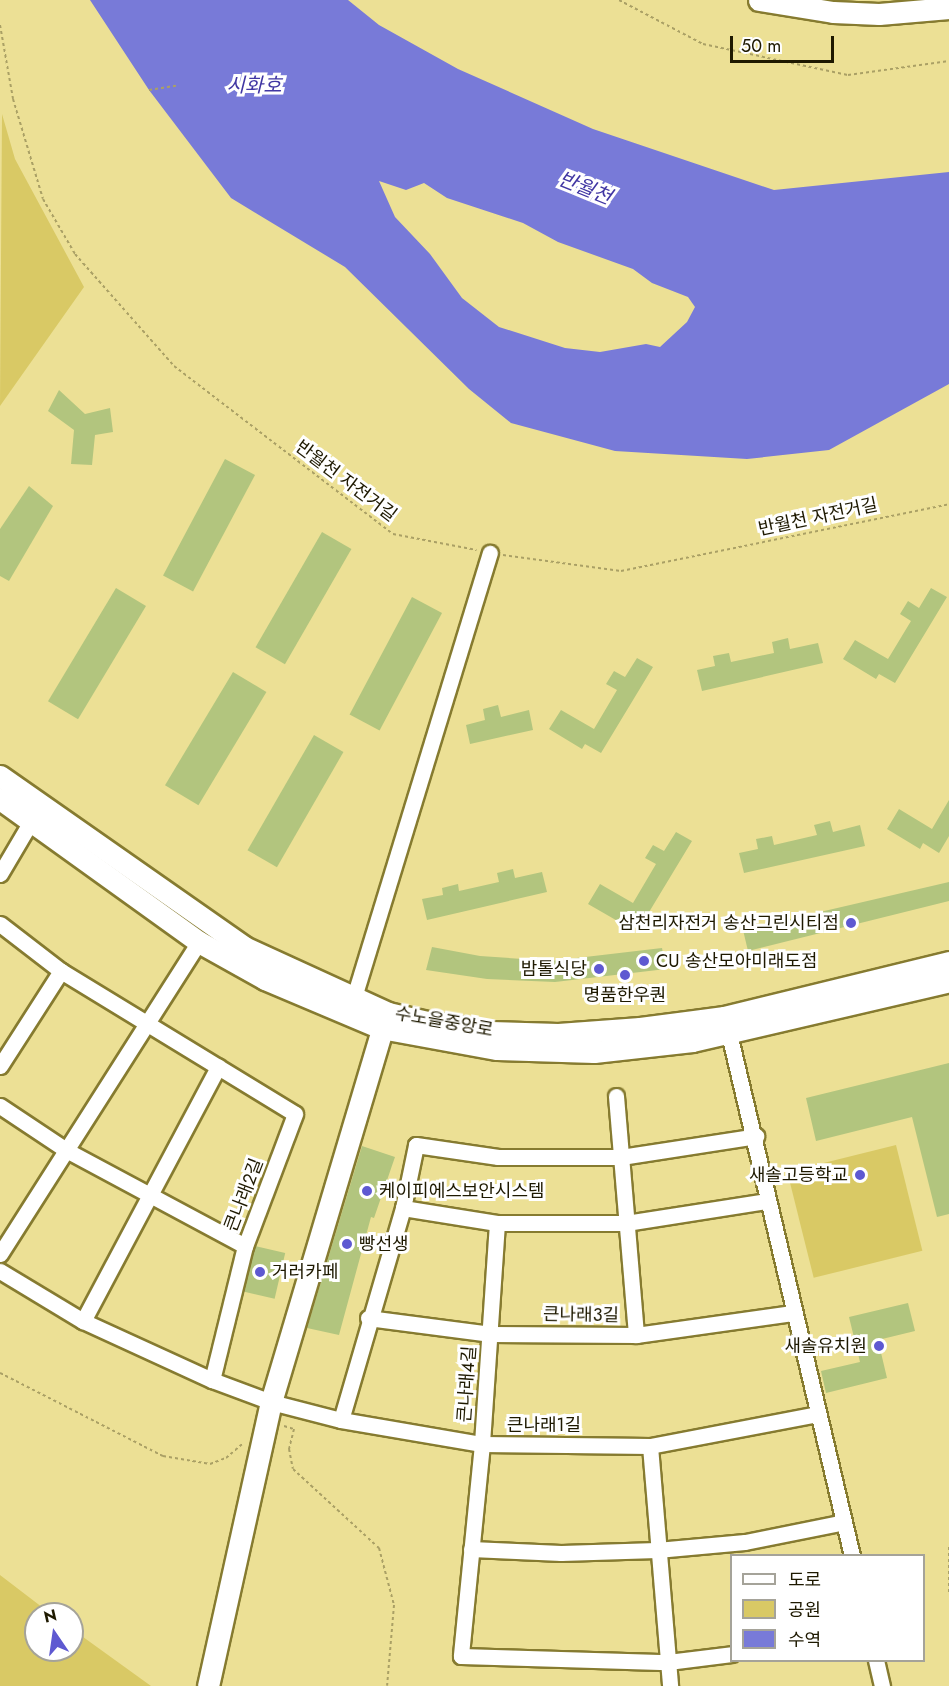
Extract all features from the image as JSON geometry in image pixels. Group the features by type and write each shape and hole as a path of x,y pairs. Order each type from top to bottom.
{"main road":[{"path":"759,0 868,14 949,8"},
{"name":"수노을중앙로","path":"0,776 37,812 199,942 265,979 352,1005"},
{"name":"수노을중앙로","path":"0,799 37,812 244,947 352,1005 384,1021 497,1049 594,1052 692,1041 726,1025 949,962"},
{"name":"수노을중앙로","path":"726,1025 949,981"},
{"path":"208,1686 271,1402 384,1021"}],"street":[{"path":"352,1005 490,553"},
{"path":"0,874 37,812"},
{"name":"큰나래2길","path":"0,924 61,971 148,1027 295,1114 245,1246 212,1380"},
{"path":"0,1254 148,1027 199,942"},
{"path":"0,1066 61,971"},
{"path":"726,1025 756,1136 767,1201 792,1313 852,1554"},
{"path":"82,1321 218,1068"},
{"path":"616,1096 636,1335"},
{"path":"0,1106 66,1150 245,1246"},
{"path":"341,1420 368,1318 404,1208 416,1145 498,1157 621,1157 756,1136"},
{"path":"404,1208 497,1223 626,1223 767,1201"},
{"name":"큰나래4길","path":"497,1223 482,1444 461,1656 668,1662 730,1654"},
{"path":"0,1271 82,1321 212,1380 271,1402"},
{"name":"큰나래3길","path":"368,1318 490,1334 636,1335 792,1313"},
{"name":"큰나래1길","path":"271,1402 341,1420 482,1444 650,1446 817,1414"},
{"path":"650,1446 670,1686"},
{"path":"471,1549 561,1553 657,1550 746,1542 844,1522"},
{"path":"876,1662 882,1686"}],"path":[{"path":"619,0 703,44 848,75 949,61"},
{"name":"반월천 자전거길","path":"0,25 13,99 44,199 75,254 174,366 393,534 490,553 621,572 949,504"},
{"path":"149,90 179,85"},
{"path":"949,1547 949,1595"}],"green space":[{"path":"2,114 15,159 84,287 0,406"},
{"path":"896,1145 922,1251 814,1278 787,1172"},
{"path":"0,1575 35,1602 24,1602 24,1662 84,1662 84,1638 151,1686 0,1686"}],"water":[{"path":"90,0 348,0 379,25 458,69 593,129 774,190 949,172 949,384 829,450 747,459 615,451 511,423 469,389 345,267 231,198 149,90","holes":["379,181 406,190 424,183 447,198 523,223 558,242 633,269 652,283 688,297 695,307 687,322 660,347 646,344 600,352 565,348 499,327 462,298 430,254 395,217"]}],"building":[{"path":"59,390 85,414 110,408 113,432 95,435 92,465 71,464 74,430 48,411"},
{"path":"225,459 255,475 193,592 163,576"},
{"path":"29,486 53,506 9,581 0,576 0,529"},
{"path":"322,532 351,549 285,664 256,647"},
{"path":"116,588 146,606 78,719 48,701"},
{"path":"931,588 947,597 895,683 879,674 876,679 843,659 855,640 888,659 911,621 900,614 908,601 919,608"},
{"path":"412,597 442,613 380,730 350,714"},
{"path":"788,638 790,649 818,643 823,663 702,691 697,670 715,666 713,656 729,653 731,662 774,653 772,642"},
{"path":"637,658 653,667 601,753 585,744 582,749 549,729 561,710 594,729 617,690 606,684 614,671 625,677"},
{"path":"233,672 266,692 198,805 165,785"},
{"path":"498,705 501,717 529,710 533,730 470,744 466,725 485,720 483,709"},
{"path":"314,735 343,752 277,867 248,850"},
{"path":"949,800 949,836 939,853 923,843 920,849 887,829 899,809 932,829"},
{"path":"830,821 833,832 860,825 865,846 744,873 739,853 758,849 756,839 772,836 774,845 817,835 814,825"},
{"path":"676,832 692,841 640,927 624,918 621,923 588,904 600,884 633,903 656,864 645,858 653,845 664,851"},
{"path":"513,869 515,878 542,872 547,892 427,920 422,899 443,895 442,888 458,884 459,891 499,882 497,873"},
{"path":"949,882 949,901 748,951 743,930"},
{"path":"432,947 480,956 551,961 662,948 666,969 555,982 487,979 426,970"},
{"path":"949,1063 949,1214 937,1217 912,1117 816,1141 806,1098"},
{"path":"362,1146 395,1157 374,1218 371,1217 339,1335 307,1328"},
{"path":"255,1246 285,1253 275,1299 244,1292"},
{"path":"908,1303 915,1331 878,1340 887,1378 826,1393 821,1371 860,1362 849,1317"}],"place":[{"name":"삼천리자전거 송산그린시티점","path":"851,923"},
{"name":"CU 송산모아미래도점","path":"644,961"},
{"name":"밤톨식당","path":"599,969"},
{"name":"명품한우퀀","path":"625,975"},
{"name":"새솔고등학교","path":"860,1175"},
{"name":"케이피에스보안시스템","path":"367,1191"},
{"name":"빵선생","path":"347,1244"},
{"name":"거러카페","path":"260,1272"},
{"name":"새솔유치원","path":"879,1346"}],"water label":[{"name":"시화호","path":"254,85"},
{"name":"반월천","path":"585,188"}]}
